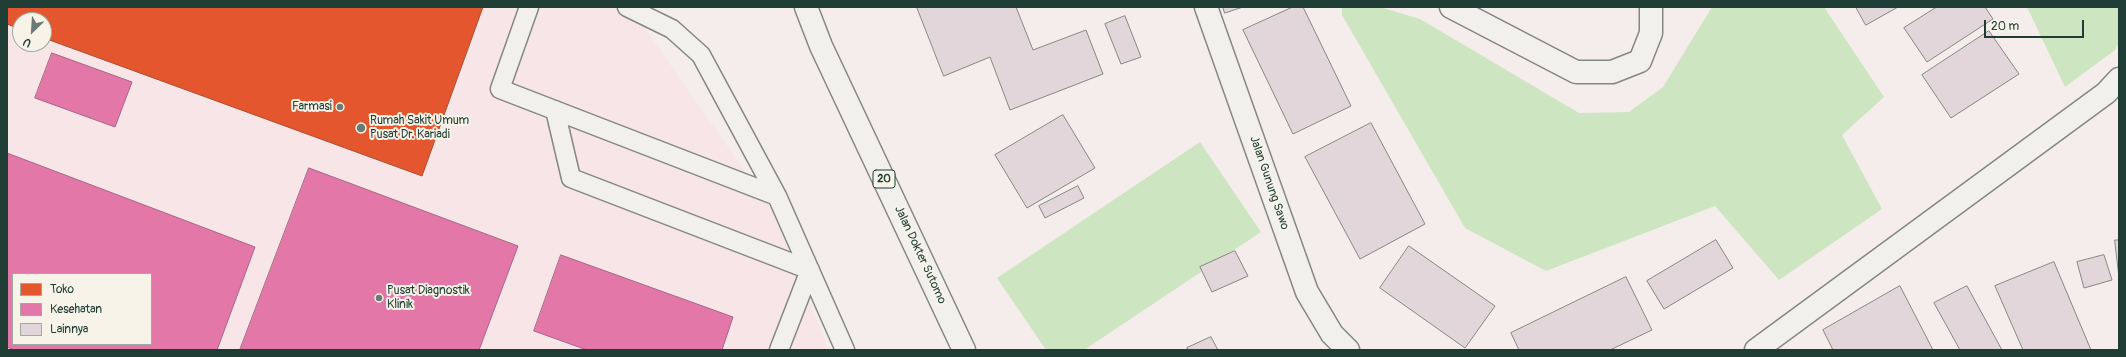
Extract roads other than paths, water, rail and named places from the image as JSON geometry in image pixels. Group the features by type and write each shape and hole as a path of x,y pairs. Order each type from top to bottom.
{"main road":[{"name":"Jalan Dokter Sutomo","path":"806,7 821,46 964,350"},
{"name":"Jalan Gunung Sawo","path":"1206,7 1307,292 1332,334 1348,350"},
{"path":"1451,7 1576,72 1612,72 1640,61 1651,34 1651,7"},
{"path":"1756,350 2099,98 2119,80"}],"lane":[{"path":"529,7 500,89 777,196"},
{"path":"627,7 672,29 701,55 777,196 845,350"},
{"path":"555,110 571,178 810,270"},
{"path":"779,350 810,270"}],"place":[{"name":"Farmasi","path":"340,107"},
{"name":"Rumah Sakit Umum Pusat Dr. Kariadi","path":"361,128"},
{"name":"Pusat Diagnostik Klinik","path":"379,298"}]}
